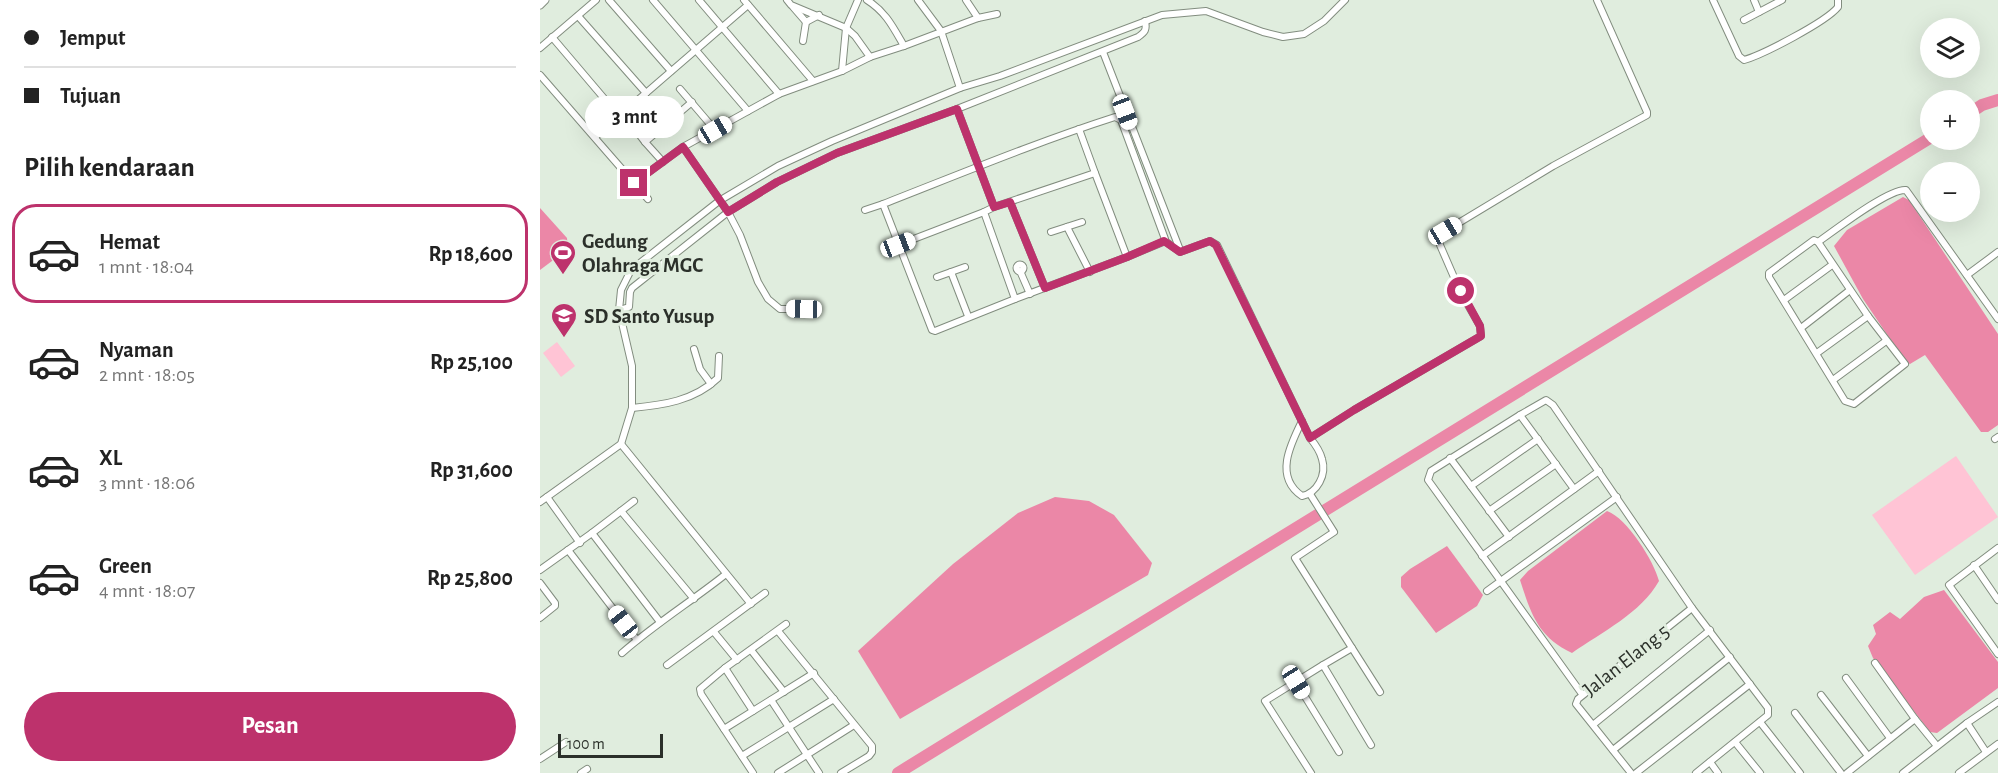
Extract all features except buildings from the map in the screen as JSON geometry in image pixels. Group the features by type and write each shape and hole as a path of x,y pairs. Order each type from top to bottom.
{"street":[{"path":"540,5 545,0"},
{"path":"540,48 597,0"},
{"path":"609,0 671,71"},
{"path":"653,0 748,111"},
{"path":"699,0 779,94"},
{"path":"842,71 846,28 858,0"},
{"path":"867,0 889,19 904,46"},
{"path":"918,0 941,31 960,88"},
{"path":"966,0 978,18"},
{"path":"540,502 621,444 632,408 632,366 619,310 621,290 631,270 718,201 778,166 832,141 960,88 1000,76 1161,15 1206,11 1283,37 1304,34 1324,21 1345,0"},
{"path":"1310,438 1481,336 1480,326 1440,245 1439,237 1442,233 1553,166 1647,115 1643,101 1597,0"},
{"path":"1713,0 1738,56 1744,60 1788,40 1831,14 1838,7 1838,0"},
{"path":"1754,0 1759,12"},
{"path":"1744,20 1782,0"},
{"path":"595,137 723,27 746,2 813,81"},
{"path":"789,2 846,28 855,36 870,57"},
{"path":"789,2 806,22 803,41"},
{"path":"634,183 683,147 779,94 842,71 870,57 978,18 997,14"},
{"path":"578,15 645,93"},
{"path":"806,22 819,15"},
{"path":"619,310 629,308 632,288 728,212 777,182 837,153 1103,52 1144,33 1147,28 1145,21"},
{"path":"552,38 619,116"},
{"path":"1103,52 1180,252"},
{"path":"540,75 648,199"},
{"path":"1000,76 1005,90"},
{"path":"680,89 715,130"},
{"path":"645,142 692,102"},
{"path":"957,109 994,207"},
{"path":"866,210 1115,117 1121,120 1165,236 1164,241"},
{"path":"632,125 663,162"},
{"path":"1079,129 1127,257"},
{"path":"832,141 837,153"},
{"path":"683,147 718,201 728,212 740,235 758,282 768,299 780,309 804,309"},
{"path":"898,245 994,207 1095,173"},
{"path":"1818,242 1856,215 1903,189 1909,193 1998,319"},
{"path":"1010,202 1045,288"},
{"path":"883,204 932,330 935,331 968,316 1090,272 1164,241"},
{"path":"984,212 1004,274 1015,299"},
{"path":"1051,232 1082,222"},
{"path":"1067,227 1090,272"},
{"path":"1814,240 1818,242 1868,316 1905,364 1854,404 1845,401 1768,274 1814,240"},
{"path":"1164,241 1180,252"},
{"path":"1180,252 1210,241 1216,245 1302,421 1310,438 1323,459 1321,480 1310,494 1302,496 1293,490 1286,478 1286,464 1302,421"},
{"path":"1967,275 1996,254 1998,262"},
{"path":"1004,274 1035,262"},
{"path":"1784,300 1832,265"},
{"path":"937,277 965,267"},
{"path":"1020,269 1030,294"},
{"path":"951,272 968,316"},
{"path":"1801,327 1850,290"},
{"path":"1817,353 1868,316"},
{"path":"1833,380 1886,341"},
{"path":"694,349 700,369 711,384"},
{"path":"632,408 659,406 682,400 711,384 718,378 719,356"},
{"path":"1582,694 1428,480 1431,471 1543,401 1550,402 1692,608 1768,708 1768,715 1696,773"},
{"path":"1520,415 1574,489"},
{"path":"1471,486 1538,440"},
{"path":"621,444 752,604"},
{"path":"1450,459 1509,537"},
{"path":"1489,511 1556,464"},
{"path":"1482,556 1599,471"},
{"path":"1310,494 1334,532 1295,558 1380,693"},
{"path":"547,497 580,543"},
{"path":"1487,591 1617,497"},
{"path":"540,570 580,543 634,501"},
{"path":"621,511 694,599"},
{"path":"592,533 660,622"},
{"path":"1998,548 1949,585 1998,654"},
{"path":"568,550 637,640"},
{"path":"1974,565 1998,600"},
{"path":"622,653 726,574"},
{"path":"540,583 555,603 552,609 540,618"},
{"path":"667,665 765,593"},
{"name":"Jalan Elang 5","path":"1631,773 1576,704 1582,694 1692,608"},
{"path":"753,773 700,691 701,687 725,668 786,624"},
{"path":"1594,724 1710,630"},
{"path":"778,631 872,746 872,752 841,773"},
{"path":"714,632 737,660"},
{"path":"1311,773 1265,701 1352,648"},
{"path":"750,650 784,692"},
{"path":"1613,750 1730,657"},
{"path":"1875,663 1937,746"},
{"path":"1323,665 1371,745"},
{"path":"725,668 753,711"},
{"path":"724,729 813,674"},
{"path":"1846,678 1890,738"},
{"path":"1296,682 1339,752"},
{"path":"1636,773 1750,684"},
{"path":"1821,695 1868,756"},
{"path":"742,756 789,729 834,699"},
{"path":"771,700 819,773"},
{"path":"1903,773 1998,702"},
{"path":"1795,713 1841,773"},
{"path":"1846,773 1915,719"},
{"path":"1760,722 1800,773"},
{"path":"1967,723 1986,752"},
{"path":"778,773 854,725"},
{"path":"540,759 566,742"},
{"path":"1735,742 1760,773"},
{"path":"1959,773 1998,744"},
{"path":"1710,762 1718,773"}],"shaded area":[{"path":"1903,197 1909,200 1920,217 1920,222 1924,222 1998,334 1998,425 1988,432 1981,432 1925,355 1910,364 1905,361 1863,299 1834,246 1847,230"},
{"path":"540,208 567,238 568,249 540,270"},
{"path":"557,342 575,366 561,377 543,353"},
{"path":"1956,456 1998,517 1915,575 1872,515"},
{"path":"1055,497 1089,501 1114,515 1152,563 1148,575 900,719 858,651 953,564 1018,513"},
{"path":"1607,511 1623,522 1639,541 1659,581 1642,603 1572,653 1551,640 1537,623 1520,580 1528,571"},
{"path":"1447,546 1483,595 1477,606 1436,633 1401,587 1401,577"},
{"path":"1944,590 1998,662 1998,688 1937,733 1930,732 1873,658 1868,646 1876,634 1873,625 1890,612 1900,619 1924,597"}],"waterway":[{"path":"1980,106 1998,100"},
{"path":"898,773 1920,144"}],"place":[{"name":"Gedung Olahraga MGC","path":"563,276"},
{"name":"SD Santo Yusup","path":"564,339"}],"route":[{"path":"634,183 683,147 728,212 777,182 837,153 957,109 994,207 1010,202 1045,288 1164,241 1180,252 1210,241 1216,245 1310,438 1354,410 1476,341 1482,333 1480,326 1461,291"}]}
